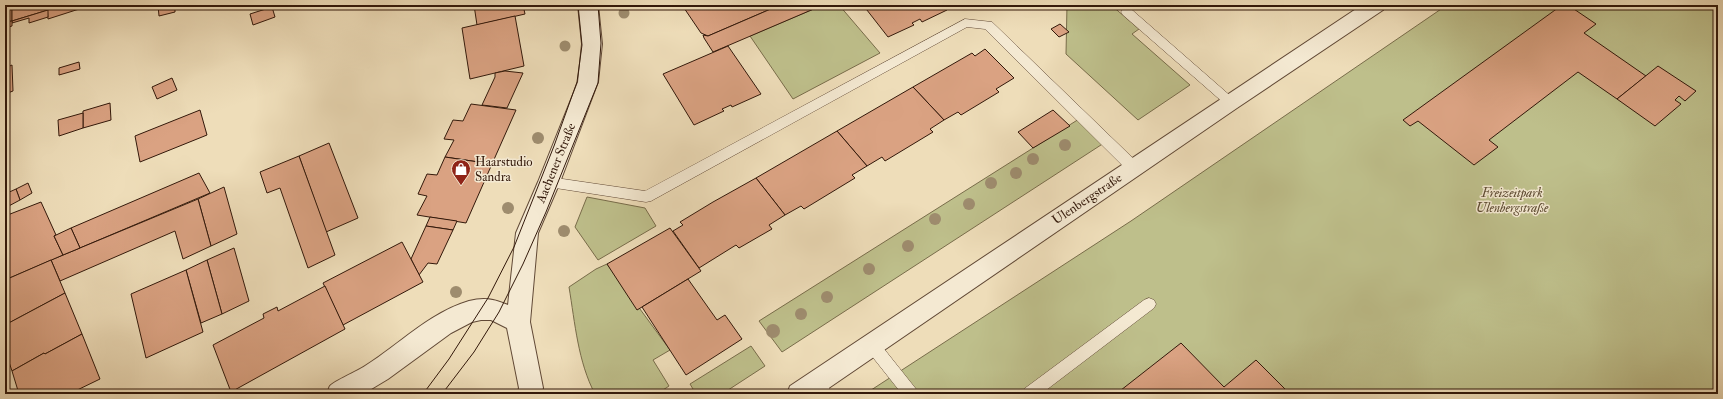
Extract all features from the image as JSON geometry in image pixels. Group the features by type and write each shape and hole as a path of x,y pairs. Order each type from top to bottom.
{"street":[{"name":"Aachener Straße","path":"535,392 526,368 518,322 528,233 588,82 592,44 588,5"},
{"name":"Ulenbergstraße","path":"814,390 872,345 1230,102 1376,5"},
{"path":"339,394 378,372 426,336 461,315 482,309 499,312 518,322"}],"lane":[{"path":"1127,12 1230,102"},
{"path":"549,182 646,197 965,23 988,25 1134,168"},
{"path":"1029,394 1149,304"},
{"path":"872,345 911,394"}],"green space":[{"path":"823,5 839,5 880,53 793,99 750,36"},
{"path":"1067,5 1111,5 1139,29 1132,34 1190,85 1138,120 1066,54"},
{"name":"Freizeitpark Ulenbergstraße","path":"1447,5 1718,5 1718,394 865,394 1131,221"},
{"path":"1079,119 1104,143 782,352 759,321"},
{"path":"587,197 645,208 656,226 598,260 575,227"},
{"path":"607,264 670,350 653,360 669,386 657,394 595,394 589,382 578,342 569,287 596,269"},
{"path":"751,346 765,366 722,394 696,394 690,384"}],"building":[{"path":"5,5 12,5 12,21 5,22"},
{"path":"12,5 47,5 48,10 12,21"},
{"path":"47,5 76,5 76,10 48,19"},
{"path":"76,5 94,5 76,10"},
{"path":"158,5 175,5 175,12 159,16"},
{"path":"474,5 523,5 525,14 477,25"},
{"path":"682,5 780,5 708,36 701,33"},
{"path":"780,5 823,5 713,52 704,38 703,35 708,36"},
{"path":"863,5 943,5 947,10 922,22 920,19 912,23 914,25 888,37"},
{"path":"1562,5 1568,5 1596,24 1584,33 1646,76 1617,99 1578,72 1489,140 1498,147 1474,165 1418,121 1410,126 1403,120"},
{"path":"272,7 275,17 253,25 250,14"},
{"path":"48,10 48,17 29,23 29,18 12,23 12,21"},
{"path":"515,16 524,66 470,79 462,28"},
{"path":"12,21 12,26 5,28 5,22"},
{"path":"1060,24 1069,32 1059,37 1051,29"},
{"path":"728,46 761,94 732,107 731,105 722,109 724,111 694,125 663,74"},
{"path":"985,49 1014,78 996,89 999,92 961,115 958,112 944,120 913,87 972,53 975,56"},
{"path":"79,62 80,69 59,75 59,68"},
{"path":"12,65 13,91 5,94 5,68"},
{"path":"1658,66 1696,91 1685,101 1679,96 1675,100 1681,104 1655,126 1617,99"},
{"path":"505,71 523,73 507,108 482,105 495,77 495,73"},
{"path":"172,78 177,90 157,99 152,87"},
{"path":"913,87 944,120 930,129 933,132 885,161 882,157 867,166 837,131"},
{"path":"110,103 111,120 83,128 83,111"},
{"path":"471,104 516,110 492,164 445,157 454,140 444,139 453,120 463,121"},
{"path":"200,110 207,135 140,162 135,136"},
{"path":"1053,110 1070,126 1033,148 1018,132"},
{"path":"83,113 83,128 59,136 58,120"},
{"path":"837,131 867,166 852,175 855,178 804,209 801,206 785,215 756,178"},
{"path":"329,143 358,218 326,232 299,156"},
{"path":"299,156 335,255 308,268 280,188 267,193 260,172"},
{"path":"445,157 492,164 466,223 417,215 427,196 418,194 427,174 437,175"},
{"path":"199,173 210,193 80,248 71,228"},
{"path":"756,178 785,215 769,225 772,229 739,248 736,245 699,268 673,231 683,225 680,222"},
{"path":"28,183 32,193 20,200 16,189"},
{"path":"224,187 237,234 211,246 198,199"},
{"path":"16,189 20,200 5,208 5,194"},
{"path":"198,199 211,246 183,259 175,231 60,281 51,260"},
{"path":"41,202 56,235 54,236 63,255 5,280 5,216"},
{"path":"430,217 457,221 453,230 426,226"},
{"path":"426,226 453,230 437,264 428,263 419,275 411,259"},
{"path":"71,228 80,248 63,255 54,236"},
{"path":"670,228 701,271 637,310 607,264"},
{"path":"402,242 423,282 343,325 323,283"},
{"path":"234,248 249,301 222,314 207,260"},
{"path":"51,260 65,293 5,325 5,280"},
{"path":"207,260 222,314 201,323 186,270"},
{"path":"186,270 203,332 146,358 131,294"},
{"path":"688,279 717,320 725,315 742,339 686,375 642,307"},
{"path":"325,286 345,329 231,392 213,345 264,318 263,314 277,307 278,311"},
{"path":"65,293 82,334 12,371 7,356 5,357 5,325"},
{"path":"82,334 100,379 69,394 19,394 12,371"},
{"path":"1181,343 1224,387 1256,360 1290,394 1116,394"}],"tram line":[{"path":"423,394 449,359 488,298 514,247 554,146 577,82 582,45 578,5"},
{"path":"442,394 474,352 499,312 523,264 546,212 598,83 601,43 598,5"}],"place":[{"name":"Haarstudio Sandra","path":"461,186"}]}
